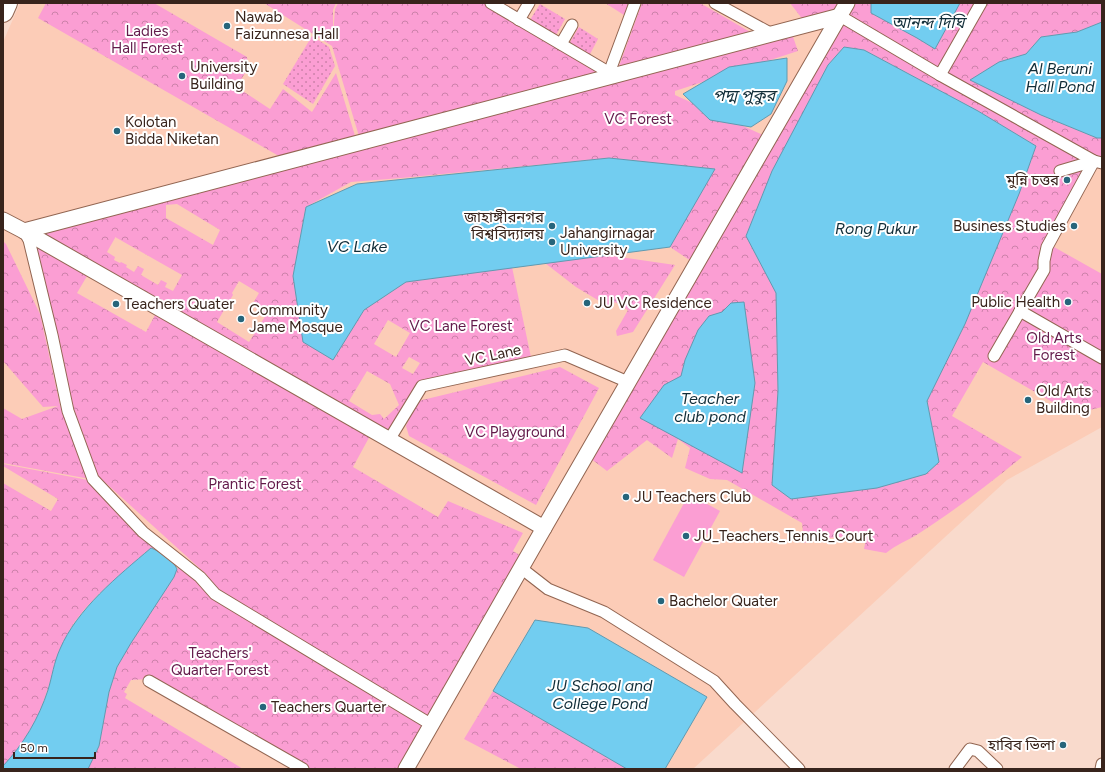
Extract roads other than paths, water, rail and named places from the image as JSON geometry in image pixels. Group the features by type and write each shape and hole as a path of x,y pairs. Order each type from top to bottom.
{"highway":[{"path":"3,12 7,3"}],"street":[{"path":"492,3 612,74"},
{"path":"520,20 529,3"},
{"path":"612,74 634,3"},
{"path":"715,3 772,34"},
{"path":"406,769 847,3"},
{"path":"940,75 981,3"},
{"path":"24,231 612,74 840,16 924,66 1098,162"},
{"path":"561,44 572,25"},
{"path":"1060,171 1098,162"},
{"path":"994,356 1044,270 1044,261 1048,247 1098,162"},
{"path":"3,220 544,528"},
{"path":"24,231 28,240 52,335 68,410 93,479 143,532 200,577 215,594 432,725"},
{"path":"1020,310 1102,358"},
{"name":"VC Lane","path":"389,440 422,386 566,355 628,382"},
{"path":"521,568 548,589 604,612 714,682 799,769"},
{"path":"148,681 303,769"},
{"path":"955,769 970,749 978,751 997,769"},
{"path":"1101,769 1102,764"}],"water":[{"name":"আনন্দ দিঘি","path":"871,3 960,3 935,49 871,13"},
{"name":"Al Beruni Hall Pond","path":"1102,22 1102,138 1097,138 1041,115 970,80 999,62 1026,54 1041,37 1077,32"},
{"name":"Rong Pukur","path":"844,47 864,50 978,111 1036,146 1019,194 965,324 927,401 939,462 926,474 877,488 791,499 772,485 778,391 776,293 746,236 772,171 828,65"},
{"name":"পদ্ম পুকুর","path":"787,58 787,81 771,114 751,127 710,120 683,94 729,67"},
{"name":"VC Lake","path":"609,158 715,169 670,247 406,282 364,310 333,360 303,342 293,276 306,207 357,184"},
{"name":"Teacher club pond","path":"744,302 755,383 742,473 640,418 664,385 681,376 685,360 698,330 709,316 722,312 731,303"},
{"path":"151,548 173,562 177,569 174,577 117,667 109,692 99,746 88,769 3,769 3,766 30,731 40,711 48,690 58,654 67,634 100,594"},
{"name":"JU School and College Pond","path":"535,620 588,628 707,697 665,769 627,769 493,691"}],"place":[{"name":"Nawab Faizunnesa Hall","path":"227,26"},
{"name":"University Building","path":"182,76"},
{"name":"Kolotan Bidda Niketan","path":"117,131"},
{"name":"মুন্নি চত্তর","path":"1067,180"},
{"name":"জাহাঙ্গীরনগর বিশ্ববিদ্যালয়","path":"552,226"},
{"name":"Business Studies","path":"1074,226"},
{"name":"Jahangirnagar University","path":"552,242"},
{"name":"Public Health","path":"1068,302"},
{"name":"JU VC Residence","path":"587,303"},
{"name":"Teachers Quater","path":"116,304"},
{"name":"Community Jame Mosque","path":"241,319"},
{"name":"Old Arts Building","path":"1028,400"},
{"name":"JU Teachers Club","path":"626,497"},
{"name":"JU_Teachers_Tennis_Court","path":"686,536"},
{"name":"Bachelor Quater","path":"661,601"},
{"name":"Teachers Quarter","path":"263,707"},
{"name":"হাবিব ভিলা","path":"1063,745"}],"park label":[{"name":"Ladies Hall Forest","path":"147,40"},
{"name":"VC Forest","path":"638,119"},
{"name":"VC Lane Forest","path":"461,326"},
{"name":"Old Arts Forest","path":"1054,346"},
{"name":"VC Playground","path":"515,432"},
{"name":"Prantic Forest","path":"255,484"},
{"name":"Teachers' Quarter Forest","path":"220,662"}]}
